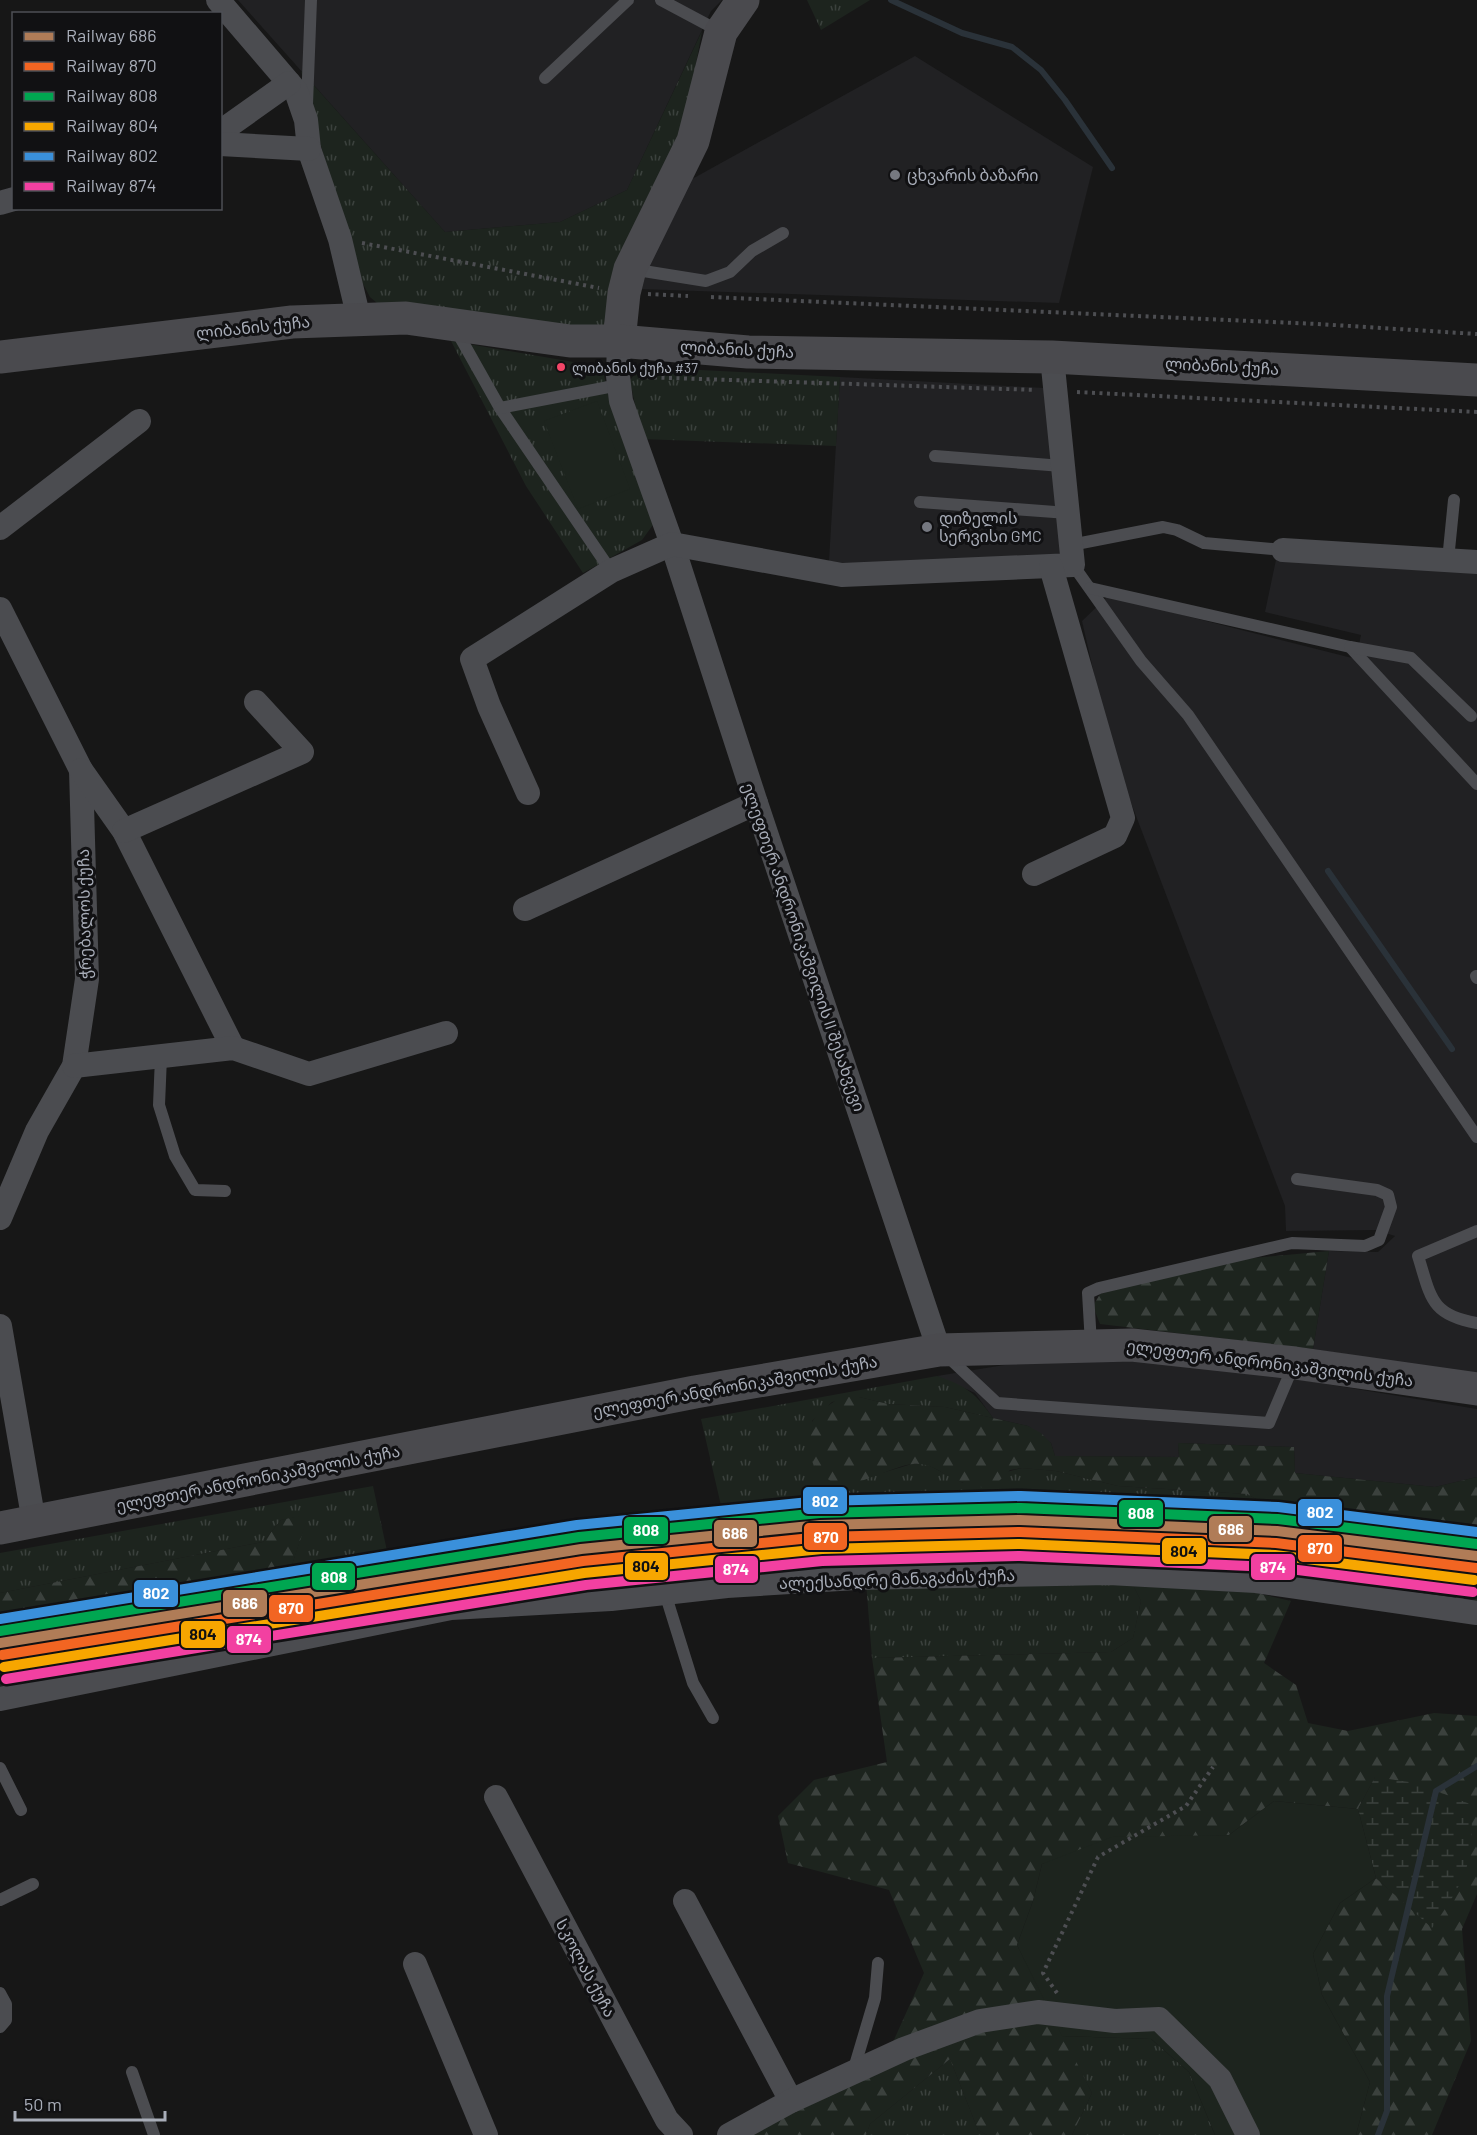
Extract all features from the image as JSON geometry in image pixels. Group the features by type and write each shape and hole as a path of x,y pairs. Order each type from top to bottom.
{"street":[{"path":"218,0 296,91 306,120 309,149 340,239 359,320"},
{"path":"619,341 627,281 693,141 721,32 743,0"},
{"path":"222,131 289,82"},
{"path":"222,144 309,149"},
{"name":"ლიბანის ქუჩა","path":"0,357 292,322 406,318 570,341 619,341 748,352 1052,357 1477,380"},
{"name":"ელეფთერ ანდრონიკაშვილის II შესახვევი","path":"619,341 621,401 672,544 939,1350"},
{"path":"1034,874 1114,837 1124,818 1065,559 1068,513 1052,357"},
{"path":"0,528 139,421"},
{"path":"528,793 489,706 472,659 611,571 672,544 842,575 1065,559"},
{"path":"1283,550 1477,562"},
{"name":"ჭრებალოს ქუჩა","path":"0,609 81,770 124,831 233,1048"},
{"path":"124,831 302,752 256,702"},
{"name":"ჭრებალოს ქუჩა","path":"0,1218 37,1131 74,1066 87,979 81,770"},
{"path":"525,909 756,803"},
{"path":"74,1066 233,1048 309,1074 446,1033"},
{"path":"0,1326 34,1522"},
{"name":"ელეფთერ ანდრონიკაშვილის ქუჩა","path":"0,1528 695,1392 939,1350 1132,1345 1295,1363 1477,1389"},
{"name":"ალექსანდრე მანაგაძის ქუჩა","path":"0,1699 451,1608 856,1578 1109,1573 1256,1581 1477,1613"},
{"name":"სკოლას ქუჩა","path":"496,1797 667,2120 681,2135"},
{"path":"685,1901 791,2101"},
{"path":"415,1964 486,2135"},
{"path":"729,2135 791,2101 904,2049 980,2021 1038,2012 1115,2021 1159,2019 1220,2079 1248,2135"}],"lane":[{"path":"306,120 311,0"},
{"path":"545,78 628,0"},
{"path":"661,0 721,32"},
{"path":"627,281 706,281 730,272 752,251 783,233"},
{"path":"453,325 500,408 611,571"},
{"path":"500,408 619,380"},
{"path":"935,456 1062,466"},
{"path":"1448,560 1454,500"},
{"path":"920,502 1068,513"},
{"path":"1283,550 1204,543 1177,530 1163,527 1065,559 1090,588 1141,661 1188,715 1477,1137"},
{"path":"1090,588 1350,647 1412,658 1471,716"},
{"path":"1350,647 1477,784"},
{"path":"161,1057 159,1105 175,1156 195,1190 225,1191"},
{"path":"1091,1346 1088,1293 1099,1288 1292,1243 1365,1246 1379,1240 1391,1207 1388,1195 1377,1190 1297,1179"},
{"path":"1477,1231 1418,1256 1433,1302 1441,1311 1455,1320 1477,1323"},
{"path":"939,1350 997,1403 1269,1423 1295,1363"},
{"path":"664,1593 693,1683 713,1718"},
{"path":"0,1768 21,1810"},
{"path":"0,1900 33,1884"},
{"path":"853,2073 875,1998 878,1963"},
{"path":"0,1992 6,2004 6,2020 0,2027"},
{"path":"132,2072 154,2135"}],"path":[{"path":"340,239 627,281 694,296"},
{"path":"705,297 1318,324 1477,334"},
{"path":"572,368 619,380 1055,391 1477,412"},
{"path":"1072,2016 1043,1973 1098,1857 1186,1806 1213,1767"}],"shaded area":[{"path":"238,0 722,0 711,11 627,190 560,222 445,232"},
{"name":"ცხვარის ბაზარი","path":"915,56 1093,167 1059,303 638,289 683,184"},
{"path":"840,377 1045,388 1064,550 1055,559 860,565 829,561"},
{"path":"1277,555 1477,569 1477,1375 1313,1349 1329,1251 1378,1252 1395,1236 1376,1230 1286,1231 1285,1206 1112,753 1082,621 1108,596 1356,659 1361,635 1265,612"},
{"path":"1047,1358 1155,1361 1247,1371 1477,1409 1477,1477 1435,1487 1295,1473 1294,1447 1178,1443 1179,1457 1055,1456 1051,1443 1028,1426 993,1418 975,1393 937,1376"},
{"path":"873,1504 1129,1506 1338,1521 1477,1536 1477,1582 1128,1547 943,1543 664,1561 412,1594 0,1663 0,1619 482,1535 666,1518"}],"green space":[{"path":"807,0 870,0 821,30"},
{"path":"702,31 684,128 605,327 574,329 383,308 370,297 353,265 301,71 445,232 560,222 627,190"},
{"path":"451,341 602,367 610,401 655,522 642,540 583,573 526,486"},
{"path":"641,367 840,377 836,446 642,439 630,380"},
{"path":"597,401 630,489 578,509 544,421"},
{"path":"1329,1251 1313,1349 1100,1324 1093,1306 1100,1294 1115,1288 1243,1259"},
{"path":"937,1376 969,1391 993,1418 945,1407 888,1404 859,1397 832,1402 812,1421 845,1484 912,1464 926,1464 963,1483 1022,1468 1056,1471 1118,1486 1247,1494 1291,1518 1129,1506 873,1504 723,1514 701,1419"},
{"path":"844,1397 859,1397 888,1404 945,1407 1028,1426 1041,1433 1051,1443 1055,1456 1179,1457 1178,1443 1294,1447 1295,1473 1435,1487 1477,1477 1477,1536 1291,1518 1247,1494 1118,1486 1056,1471 1022,1468 1010,1470 991,1489 964,1483 927,1465 920,1464 904,1466 862,1481 834,1483 820,1471 812,1460 807,1449 807,1438 809,1428 822,1410"},
{"path":"373,1486 387,1551 291,1568 308,1515 281,1520 263,1542 0,1593 0,1553"},
{"path":"309,1514 291,1568 0,1619 0,1593 263,1542 281,1520"},
{"path":"943,1543 1128,1547 1477,1582 1477,1604 1174,1568 945,1563 709,1572 458,1603 0,1687 0,1663 412,1594 664,1561"},
{"path":"866,1582 1133,1585 1141,1601 1133,1638 1111,1652 872,1658"},
{"path":"1133,1585 1252,1592 1291,1601 1264,1663 1296,1685 1308,1723 1348,1731 1434,1713 1477,1716 1477,1894 1462,1929 1471,2041 1432,2135 1356,2135 1370,2082 1322,1995 1313,1954 1340,1903 1376,1878 1432,1927 1375,1777 1358,1809 1274,1801 1229,1835 1187,1837 1042,1864 1033,1901 1017,1945 1092,2093 1072,2135 987,2135 978,2130 950,2059 870,2124 866,2135 748,2135 880,2071 924,1973 889,1890 788,1863 778,1816 814,1780 887,1762 872,1658 1111,1652 1133,1638 1141,1601"},
{"path":"1375,1777 1416,1783 1470,1804 1472,1841 1466,1870 1460,1884 1432,1928 1376,1878 1358,1809"},
{"path":"1274,1801 1358,1809 1376,1878 1340,1903 1313,1954 1322,1995 1370,2082 1356,2135 1215,2135 1189,2072 1151,2039 1062,2036 1017,1945 1033,1901 1042,1864 1112,1837 1229,1835"},
{"path":"1062,2036 1151,2039 1189,2072 1215,2135 1072,2135 1092,2093"},
{"path":"950,2059 978,2130 987,2135 866,2135 870,2124"}],"waterway":[{"path":"891,0 962,33 1012,47 1041,70 1065,100 1112,168"},
{"path":"1328,871 1452,1049"},
{"path":"1378,2135 1387,2111 1387,1996 1436,1791 1477,1766"}],"rail line":[{"name":"802","path":"0,1619 577,1525 819,1501 1021,1496 1278,1507 1477,1532"},
{"name":"808","path":"0,1631 579,1537 820,1513 1021,1508 1278,1519 1477,1544"},
{"name":"686","path":"0,1643 581,1549 820,1525 1020,1520 1277,1531 1477,1556"},
{"name":"870","path":"2,1655 583,1561 821,1537 1020,1532 1276,1543 1476,1568"},
{"name":"804","path":"4,1667 584,1573 822,1549 1020,1544 1275,1555 1474,1580"},
{"name":"874","path":"6,1679 586,1585 822,1561 1020,1556 1274,1567 1473,1592"}],"place":[{"name":"ცხვარის ბაზარი","path":"895,175"},
{"name":"ლიბანის ქუჩა #37","path":"561,367"},
{"name":"დიზელის სერვისი GMC","path":"927,527"}]}
